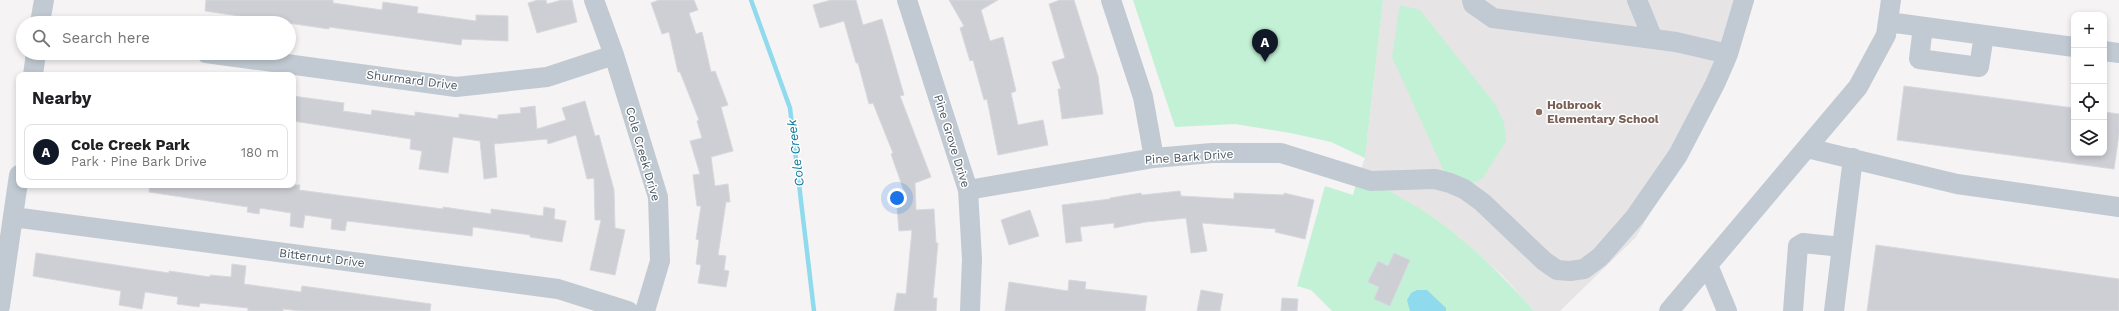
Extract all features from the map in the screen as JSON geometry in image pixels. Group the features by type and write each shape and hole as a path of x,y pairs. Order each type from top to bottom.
{"street":[{"path":"41,16 44,0"},
{"name":"Cole Creek Drive","path":"594,0 614,55 658,197 660,261 645,311"},
{"name":"Pine Grove Drive","path":"907,0 968,190 972,259 970,311"},
{"path":"1111,0 1143,97 1154,158"},
{"path":"1472,0 1473,4 1493,18 1676,42 1728,54"},
{"path":"1637,0 1652,39"},
{"name":"Pine Bark Drive","path":"968,190 1154,158 1212,153 1281,153 1371,181 1435,179 1464,189 1482,202 1544,261 1557,270 1570,271 1584,269 1600,257 1635,217 1678,155 1715,84 1728,54 1744,0"},
{"path":"1669,311 1858,87 1886,35 1891,0"},
{"path":"1888,22 2071,47"},
{"path":"1923,27 1919,59 1979,67 1984,35"},
{"path":"2107,51 2119,53"},
{"name":"Shurmard Drive","path":"257,60 456,87 547,77 614,55"},
{"path":"33,72 35,60"},
{"path":"1807,148 1957,184 2119,207"},
{"path":"1834,311 1853,158"},
{"path":"0,306 17,188"},
{"name":"Bitternut Drive","path":"13,217 558,289 628,311"},
{"path":"1793,311 1798,246 1803,243 1842,247"},
{"path":"1708,265 1727,311"}],"shaded area":[{"name":"Holbrook Elementary School","path":"1383,0 1754,0 1734,66 1636,237 1560,311 1534,311 1503,276 1458,236 1400,197 1358,177 1365,158"}],"green space":[{"path":"1133,0 1383,0 1365,158 1331,142 1291,133 1235,124 1175,127"},
{"path":"1400,5 1420,10 1495,104 1504,122 1506,141 1483,178 1460,190 1443,169 1392,57"},
{"path":"1358,177 1390,191 1437,220 1488,263 1534,311 1332,311 1311,290 1297,286 1325,186 1353,195"}],"water":[{"path":"1417,290 1427,290 1446,308 1446,311 1410,311 1407,300 1411,293"}],"building":[{"path":"206,0 333,0 333,3 382,10 383,2 418,7 417,13 476,21 476,15 508,16 508,41 462,39 461,45 329,27 329,29 296,24 296,16 239,16 205,11"},
{"path":"538,0 546,0 547,4 562,0 572,0 577,22 537,33 528,3"},
{"path":"659,0 694,0 698,10 689,13 696,34 702,32 711,72 715,71 728,105 721,107 733,151 711,157 715,186 728,184 730,202 726,202 718,255 726,256 724,270 729,271 726,287 698,283 701,265 696,264 699,240 696,239 701,206 697,206 693,175 700,174 690,141 702,138 697,121 699,120 680,72 678,72 669,32 662,34 651,3"},
{"path":"831,0 856,0 863,25 882,19 904,95 900,96 931,177 915,183 916,210 934,209 936,243 938,243 933,298 937,298 936,311 894,311 897,293 906,294 912,230 899,231 896,195 905,194 891,154 893,153 873,103 869,104 858,63 856,63 844,21 820,28 813,5"},
{"path":"949,0 998,0 981,10 990,41 1003,37 1016,91 1011,93 1018,125 1043,120 1048,145 998,155 987,99 984,100 973,60 970,61 960,28 964,26"},
{"path":"1060,0 1074,0 1098,76 1103,114 1062,119 1058,89 1061,89 1052,62 1065,58 1049,4"},
{"path":"1904,86 2071,108 2071,156 2107,156 2107,112 2119,114 2119,134 2114,169 1897,140"},
{"path":"296,96 344,103 343,111 371,115 372,110 415,116 415,112 459,118 459,114 498,119 498,115 521,113 520,108 535,106 537,129 566,120 562,108 585,101 595,136 599,135 614,190 615,228 625,230 615,275 590,270 601,220 595,220 594,178 587,179 576,135 548,144 547,139 494,144 497,177 484,179 480,141 453,137 448,173 419,169 422,151 410,149 411,139 296,121"},
{"path":"296,185 300,185 299,190 491,214 491,209 543,216 544,207 555,209 554,219 566,221 562,242 530,237 530,235 473,227 472,236 347,221 345,231 331,229 332,219 305,215 303,228 290,226 291,213 260,208 259,214 247,212 248,207 149,192 150,188 296,188"},
{"path":"1180,191 1181,196 1234,199 1234,193 1284,195 1284,193 1314,200 1305,239 1275,232 1276,229 1202,223 1207,251 1191,253 1186,218 1146,222 1114,228 1114,223 1080,227 1082,241 1066,243 1062,205 1110,199 1141,193 1142,195"},
{"path":"1030,210 1039,236 1009,245 1001,220"},
{"path":"1876,245 2119,279 2119,311 1867,311"},
{"path":"36,253 169,273 169,271 210,277 210,275 231,277 232,264 246,266 244,284 301,292 302,286 431,304 430,311 301,311 283,309 283,311 248,311 248,308 200,303 199,307 177,304 178,297 145,292 142,309 119,305 121,291 33,276"},
{"path":"1394,253 1410,260 1390,306 1374,299 1379,287 1368,282 1378,261 1388,266"},
{"path":"1069,280 1086,282 1085,289 1147,296 1145,311 1005,311 1009,282 1068,291"},
{"path":"1201,290 1223,294 1220,311 1197,311"},
{"path":"1282,298 1298,299 1297,311 1281,311"}],"waterway":[{"name":"Cole Creek","path":"751,0 790,108 814,311"}],"place":[{"name":"Cole Creek Park","path":"1265,62"},
{"name":"Holbrook Elementary School","path":"1539,112"}]}
